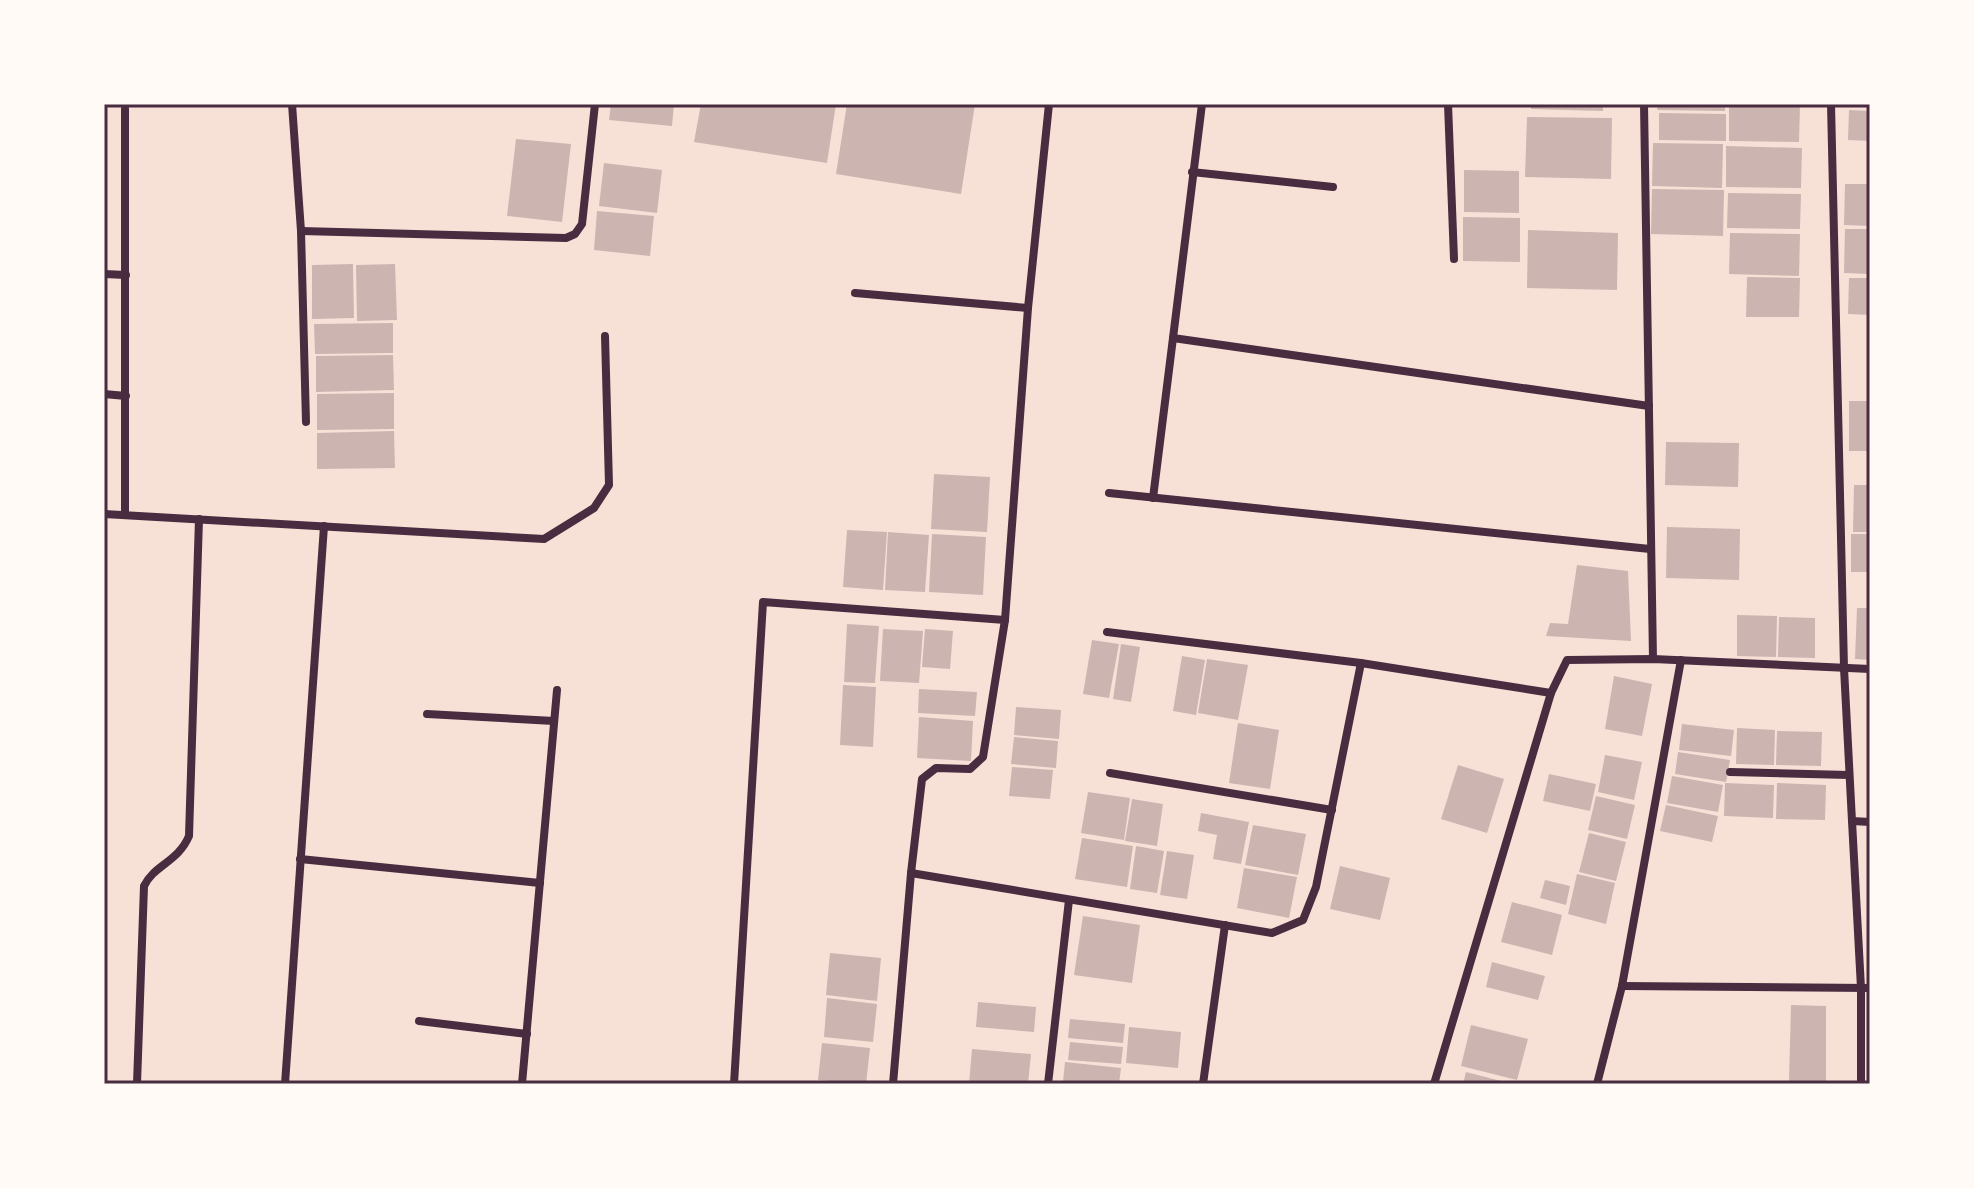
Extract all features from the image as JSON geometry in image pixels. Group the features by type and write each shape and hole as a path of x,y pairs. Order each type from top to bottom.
{"street":[{"path":"292,104 301,231 306,422"},
{"path":"301,231 566,238 575,234 582,224 595,104"},
{"path":"893,1084 922,779 936,768 970,769 983,757 1005,620 1028,308 1049,104"},
{"path":"1153,498 1202,104"},
{"path":"1448,104 1454,259"},
{"path":"1644,104 1653,659"},
{"path":"1831,104 1844,668 1852,821 1866,988 1861,1084"},
{"path":"125,109 125,515"},
{"path":"1192,172 1333,187"},
{"path":"104,274 126,275"},
{"path":"855,293 1028,308"},
{"path":"104,514 544,539 594,508 609,485 605,336"},
{"path":"1173,338 1649,406"},
{"path":"104,394 126,396"},
{"path":"1109,493 1650,549"},
{"path":"137,1084 144,886 148,877 183,851 189,836 199,519"},
{"path":"285,1084 324,526"},
{"path":"734,1084 763,602 1005,620"},
{"path":"1107,632 1361,663 1551,693"},
{"path":"1434,1084 1551,693 1567,660 1653,659 1870,669"},
{"path":"1597,1084 1622,986 1681,660"},
{"path":"911,873 1272,933 1303,920 1316,887 1361,663"},
{"path":"522,1084 557,690"},
{"path":"427,714 554,721"},
{"path":"1730,772 1849,775"},
{"path":"1110,773 1332,810"},
{"path":"1852,821 1870,822"},
{"path":"300,859 540,883"},
{"path":"1048,1084 1069,900"},
{"path":"1203,1084 1225,925"},
{"path":"1622,986 1866,988"},
{"path":"419,1021 527,1034"}],"building":[{"path":"611,104 674,104 672,126 609,120"},
{"path":"701,104 836,104 827,163 694,142"},
{"path":"847,104 975,104 961,194 836,174"},
{"path":"1531,104 1603,104 1603,111 1531,109"},
{"path":"1658,104 1725,104 1725,111 1657,110"},
{"path":"1729,104 1800,105 1799,142 1729,141"},
{"path":"1849,110 1870,111 1870,141 1848,140"},
{"path":"1659,113 1726,114 1726,141 1659,140"},
{"path":"1527,117 1612,118 1611,179 1525,177"},
{"path":"516,139 571,144 562,222 507,216"},
{"path":"1653,143 1723,144 1722,188 1652,186"},
{"path":"1726,146 1802,148 1801,188 1726,187"},
{"path":"604,163 662,170 657,213 599,206"},
{"path":"1464,170 1519,171 1519,213 1464,212"},
{"path":"1845,184 1870,184 1870,226 1844,225"},
{"path":"1652,189 1724,190 1723,236 1651,234"},
{"path":"1728,193 1801,194 1800,229 1727,228"},
{"path":"597,211 654,216 650,256 594,250"},
{"path":"1463,217 1520,218 1520,262 1463,261"},
{"path":"1845,229 1870,229 1870,274 1844,273"},
{"path":"1528,230 1618,233 1617,290 1527,288"},
{"path":"1730,233 1800,234 1799,276 1729,274"},
{"path":"353,264 354,318 312,319 312,265"},
{"path":"395,264 397,320 357,321 356,265"},
{"path":"1747,277 1800,278 1799,317 1746,317"},
{"path":"1849,278 1870,278 1870,315 1848,314"},
{"path":"393,323 393,353 315,354 314,324"},
{"path":"393,355 394,390 316,392 316,356"},
{"path":"394,393 394,429 317,430 317,394"},
{"path":"1849,401 1870,401 1870,451 1849,451"},
{"path":"394,431 395,468 317,469 317,433"},
{"path":"1666,442 1739,443 1738,487 1665,485"},
{"path":"934,474 990,477 987,532 931,529"},
{"path":"1854,485 1870,485 1870,532 1853,532"},
{"path":"1667,527 1740,529 1739,580 1666,578"},
{"path":"847,530 887,532 883,590 843,587"},
{"path":"888,532 929,535 925,592 885,590"},
{"path":"932,534 986,537 983,595 929,592"},
{"path":"1851,534 1870,534 1870,572 1851,572"},
{"path":"1577,565 1628,571 1631,641 1546,636 1550,623 1568,624"},
{"path":"1857,608 1870,608 1870,660 1855,659"},
{"path":"1737,615 1777,616 1776,657 1737,656"},
{"path":"1779,617 1815,618 1815,658 1778,657"},
{"path":"847,624 879,626 875,683 844,682"},
{"path":"883,629 923,631 919,683 880,681"},
{"path":"925,629 953,631 950,669 922,667"},
{"path":"1092,640 1119,644 1109,698 1083,694"},
{"path":"1121,644 1140,647 1131,702 1113,699"},
{"path":"1182,656 1205,660 1196,715 1173,711"},
{"path":"1207,659 1248,665 1238,720 1198,713"},
{"path":"1614,676 1652,684 1642,736 1605,729"},
{"path":"843,685 876,687 873,747 840,745"},
{"path":"919,689 977,692 975,716 918,713"},
{"path":"1016,707 1061,710 1059,739 1014,735"},
{"path":"919,717 973,721 971,761 917,758"},
{"path":"1238,723 1279,730 1270,789 1229,783"},
{"path":"1682,724 1734,730 1731,756 1679,750"},
{"path":"1737,728 1775,730 1774,765 1736,764"},
{"path":"1777,731 1822,732 1821,766 1776,765"},
{"path":"1014,737 1058,741 1056,768 1011,764"},
{"path":"1678,752 1730,760 1726,782 1675,774"},
{"path":"1605,755 1642,762 1634,800 1598,792"},
{"path":"1458,765 1504,779 1487,833 1441,819"},
{"path":"1012,767 1053,770 1050,799 1009,796"},
{"path":"1549,774 1596,784 1590,811 1543,801"},
{"path":"1672,776 1723,785 1718,812 1667,803"},
{"path":"1725,783 1774,785 1773,818 1724,816"},
{"path":"1777,783 1826,785 1825,820 1776,819"},
{"path":"1088,792 1130,798 1124,840 1081,833"},
{"path":"1596,796 1635,805 1627,839 1588,830"},
{"path":"1132,799 1163,804 1157,846 1125,841"},
{"path":"1666,805 1718,816 1712,842 1660,831"},
{"path":"1201,813 1249,822 1241,864 1213,859 1217,835 1198,831"},
{"path":"1253,825 1306,834 1298,875 1245,865"},
{"path":"1589,833 1626,842 1616,881 1579,872"},
{"path":"1082,838 1133,846 1127,887 1075,879"},
{"path":"1136,846 1164,851 1157,893 1130,889"},
{"path":"1167,851 1194,855 1187,899 1160,895"},
{"path":"1340,866 1390,878 1380,920 1330,909"},
{"path":"1244,868 1297,877 1289,918 1237,908"},
{"path":"1577,874 1615,883 1606,924 1568,914"},
{"path":"1545,880 1570,886 1566,905 1540,898"},
{"path":"1512,902 1562,915 1552,955 1501,942"},
{"path":"1083,916 1140,925 1132,983 1074,975"},
{"path":"830,953 881,958 877,1001 826,995"},
{"path":"1492,962 1545,976 1538,1000 1486,987"},
{"path":"827,998 877,1004 873,1042 824,1037"},
{"path":"978,1002 1036,1007 1034,1032 976,1027"},
{"path":"1791,1005 1826,1006 1826,1084 1781,1084 1781,1081 1789,1081"},
{"path":"1070,1019 1125,1024 1123,1043 1068,1038"},
{"path":"1471,1025 1528,1039 1517,1080 1461,1066"},
{"path":"1129,1027 1181,1032 1178,1068 1126,1063"},
{"path":"1070,1042 1123,1047 1121,1064 1068,1060"},
{"path":"822,1043 870,1048 866,1084 818,1080"},
{"path":"972,1049 1031,1054 1028,1084 969,1084"},
{"path":"1065,1062 1121,1068 1119,1084 1063,1082"},
{"path":"1466,1072 1509,1083 1509,1084 1463,1084"}]}
